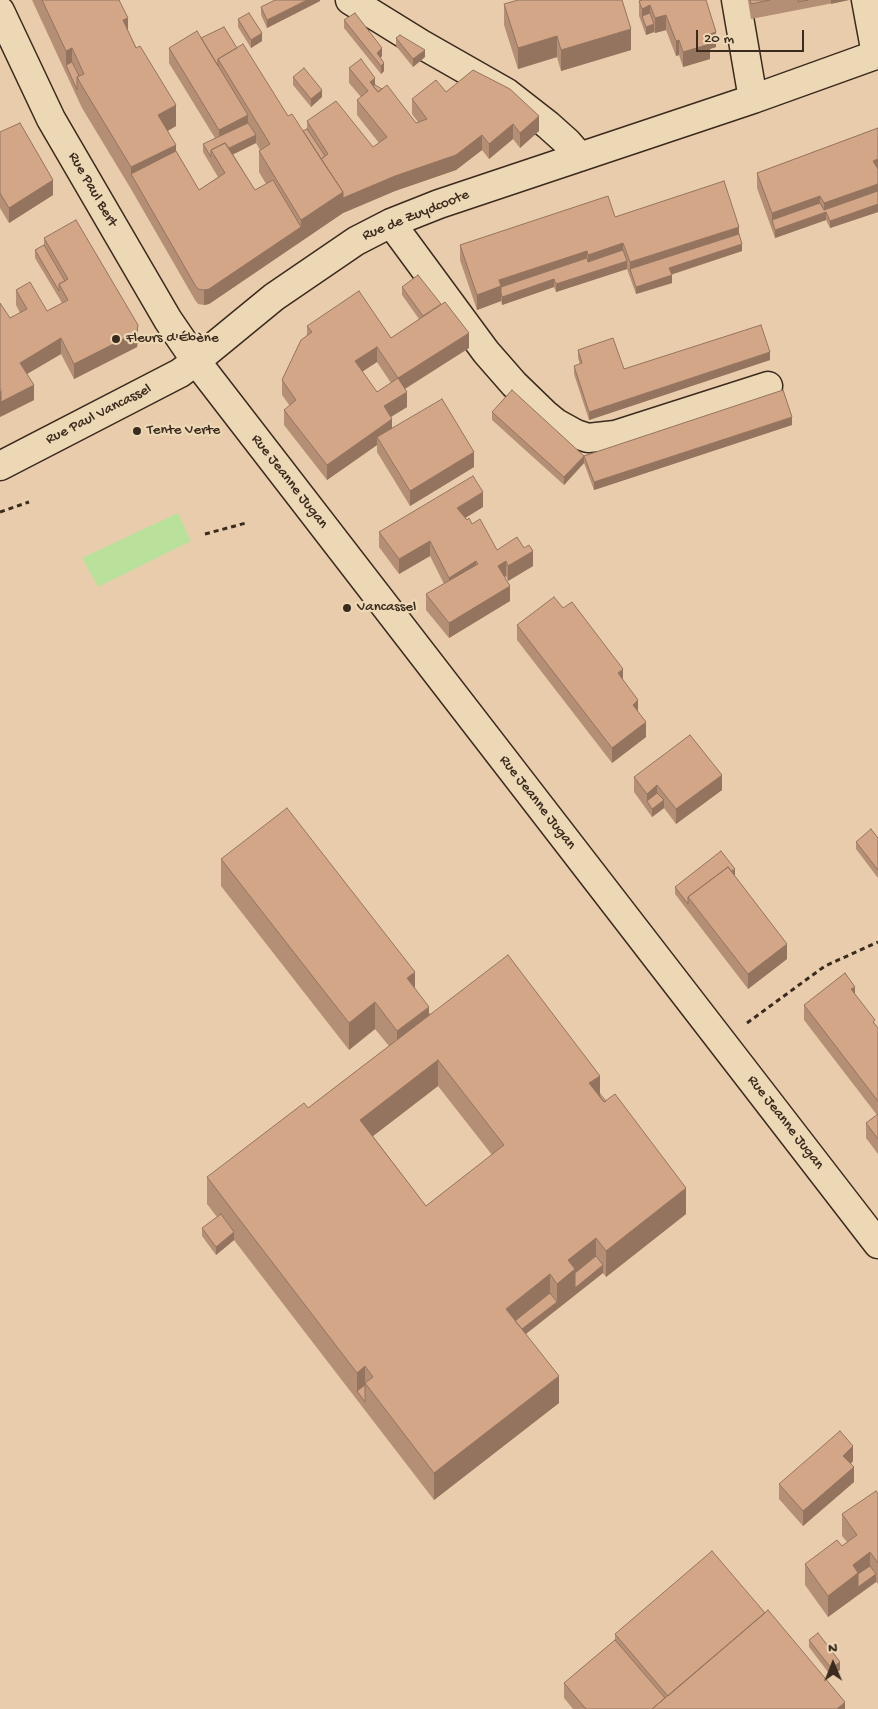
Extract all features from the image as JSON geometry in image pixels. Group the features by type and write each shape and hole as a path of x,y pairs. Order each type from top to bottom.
{"street":[{"path":"350,0 421,44 508,93 548,124 580,157"},
{"path":"736,0 753,99"},
{"path":"866,0 877,54"},
{"name":"Rue Paul Bert","path":"0,11 55,126 168,320 196,361"},
{"name":"Rue de Zuydcoote","path":"196,361 274,297 356,241 392,223 439,204 753,99 877,54"},
{"path":"392,223 486,352 514,384 545,414 556,423 576,434 588,438 615,435 768,386"},
{"name":"Rue Paul Vancassel","path":"0,466 164,382 196,361"},
{"name":"Rue Jeanne Jugan","path":"196,361 878,1244"}],"path":[{"path":"0,512 29,502"},
{"path":"205,534 246,523"},
{"path":"722,1042 816,972 839,958 878,942"}],"green space":[{"path":"178,513 191,541 98,587 82,558"}],"building":[{"path":"42,0 119,0 128,18 123,20 136,48 140,46 176,105 158,115 176,145 131,167 77,77 84,74 72,48 66,51"},
{"path":"275,0 307,0 267,20 261,7"},
{"path":"518,0 622,0 631,29 561,50 557,36 518,48 504,4"},
{"path":"706,0 716,32 707,35 710,44 683,52 679,40 676,41 666,15 655,18 650,5 642,9 639,1"},
{"path":"750,0 770,0 751,4"},
{"path":"249,13 262,33 251,40 238,19"},
{"path":"355,13 382,48 377,53 384,63 381,66 344,20"},
{"path":"650,13 654,24 646,27 642,16"},
{"path":"224,27 237,48 218,59 218,66 201,38"},
{"path":"197,31 248,115 219,130 169,48"},
{"path":"400,35 425,50 413,59 396,38"},
{"path":"243,44 288,116 292,114 343,192 301,220 259,151 270,144 218,59"},
{"path":"361,59 375,78 370,82 378,92 387,85 416,123 427,119 412,99 436,80 446,92 473,70 510,89 539,116 520,133 513,124 489,144 482,135 456,155 395,176 343,198 343,192 321,159 328,154 307,121 336,101 373,147 387,137 357,100 368,91 349,68"},
{"path":"72,62 79,76 77,77 77,90 66,65"},
{"path":"304,68 322,90 311,99 293,77"},
{"path":"375,85 382,89 378,92 373,86"},
{"path":"20,123 53,180 9,208 0,193 0,132"},
{"path":"248,123 256,135 229,148 225,143 211,150 211,157 203,144"},
{"path":"878,128 878,159 873,161 878,169 878,184 824,203 820,196 772,213 757,173"},
{"path":"307,129 325,156 321,159 303,131"},
{"path":"225,143 255,190 273,180 301,227 209,289 204,290 198,289 195,285 131,174 176,151 199,190 225,173 211,150"},
{"path":"724,181 739,227 630,262 623,243 588,255 587,251 499,280 501,286 477,295 460,245 608,196 615,217"},
{"path":"878,191 878,204 830,221 826,212 775,230 772,220 820,203 824,210"},
{"path":"76,220 138,325 137,332 74,364 61,338 20,363 34,385 1,402 0,303 10,318 27,309 16,290 30,282 47,311 68,300 59,284 68,279 44,238"},
{"path":"739,234 742,244 669,268 672,275 636,287 630,269"},
{"path":"44,245 65,281 59,284 59,291 35,250"},
{"path":"623,250 627,261 556,284 554,279 502,297 501,287 587,258 588,262"},
{"path":"418,275 441,304 423,316 402,287"},
{"path":"359,291 391,338 445,302 469,333 398,378 407,392 384,406 392,419 327,465 284,410 296,400 282,380 301,340 312,332 307,326","holes":["377,347 398,378 377,392 355,361"]},
{"path":"761,325 770,352 589,412 574,366 582,363 578,350 613,338 624,369"},
{"path":"512,390 584,456 564,477 492,412"},
{"path":"783,390 792,417 594,482 584,456"},
{"path":"442,399 474,452 410,491 377,437"},
{"path":"473,476 483,492 457,508 467,520 469,518 472,524 480,519 497,550 517,537 524,548 529,545 533,551 508,566 506,561 498,566 510,586 449,623 426,594 478,564 476,561 449,578 430,541 399,559 379,532"},
{"path":"554,597 563,608 572,602 623,669 618,673 638,700 633,705 646,722 612,748 517,625"},
{"path":"690,735 722,775 676,809 657,785 647,794 634,777"},
{"path":"657,793 664,800 652,809 647,801"},
{"path":"287,808 415,972 407,978 429,1007 397,1031 375,1002 349,1023 221,859"},
{"path":"871,829 878,838 878,870 856,842"},
{"path":"721,851 735,869 731,871 728,867 688,897 688,904 675,887"},
{"path":"728,867 787,944 748,974 688,897"},
{"path":"508,955 600,1076 589,1083 604,1102 615,1094 686,1188 606,1251 596,1238 568,1260 575,1269 557,1284 550,1274 506,1309 559,1376 434,1473 365,1383 373,1377 365,1366 357,1373 207,1177 304,1103 308,1108","holes":["438,1060 504,1145 426,1206 360,1120"]},
{"path":"845,973 855,987 851,989 875,1020 873,1022 878,1028 878,1101 804,1005"},
{"path":"600,1094 606,1101 604,1102"},
{"path":"878,1114 878,1139 866,1123"},
{"path":"221,1214 234,1232 216,1247 202,1228"},
{"path":"596,1256 603,1265 575,1288 575,1273"},
{"path":"550,1293 557,1302 522,1329 515,1321"},
{"path":"365,1385 365,1402 357,1391"},
{"path":"840,1431 853,1446 843,1456 854,1467 803,1511 779,1484"},
{"path":"876,1491 878,1494 878,1563 870,1552 853,1565 858,1573 828,1596 805,1564 837,1540 842,1546 857,1535 842,1514"},
{"path":"712,1551 765,1613 668,1696 615,1634"},
{"path":"870,1566 876,1574 858,1587 858,1574"},
{"path":"768,1610 845,1702 837,1709 652,1709"},
{"path":"818,1633 840,1662 831,1668 809,1640"},
{"path":"615,1640 665,1698 652,1709 586,1709 564,1683"}],"place":[{"name":"Fleurs d'Ébène","path":"116,339"},
{"name":"Tente Verte","path":"137,431"},
{"name":"Vancassel","path":"347,608"}]}
